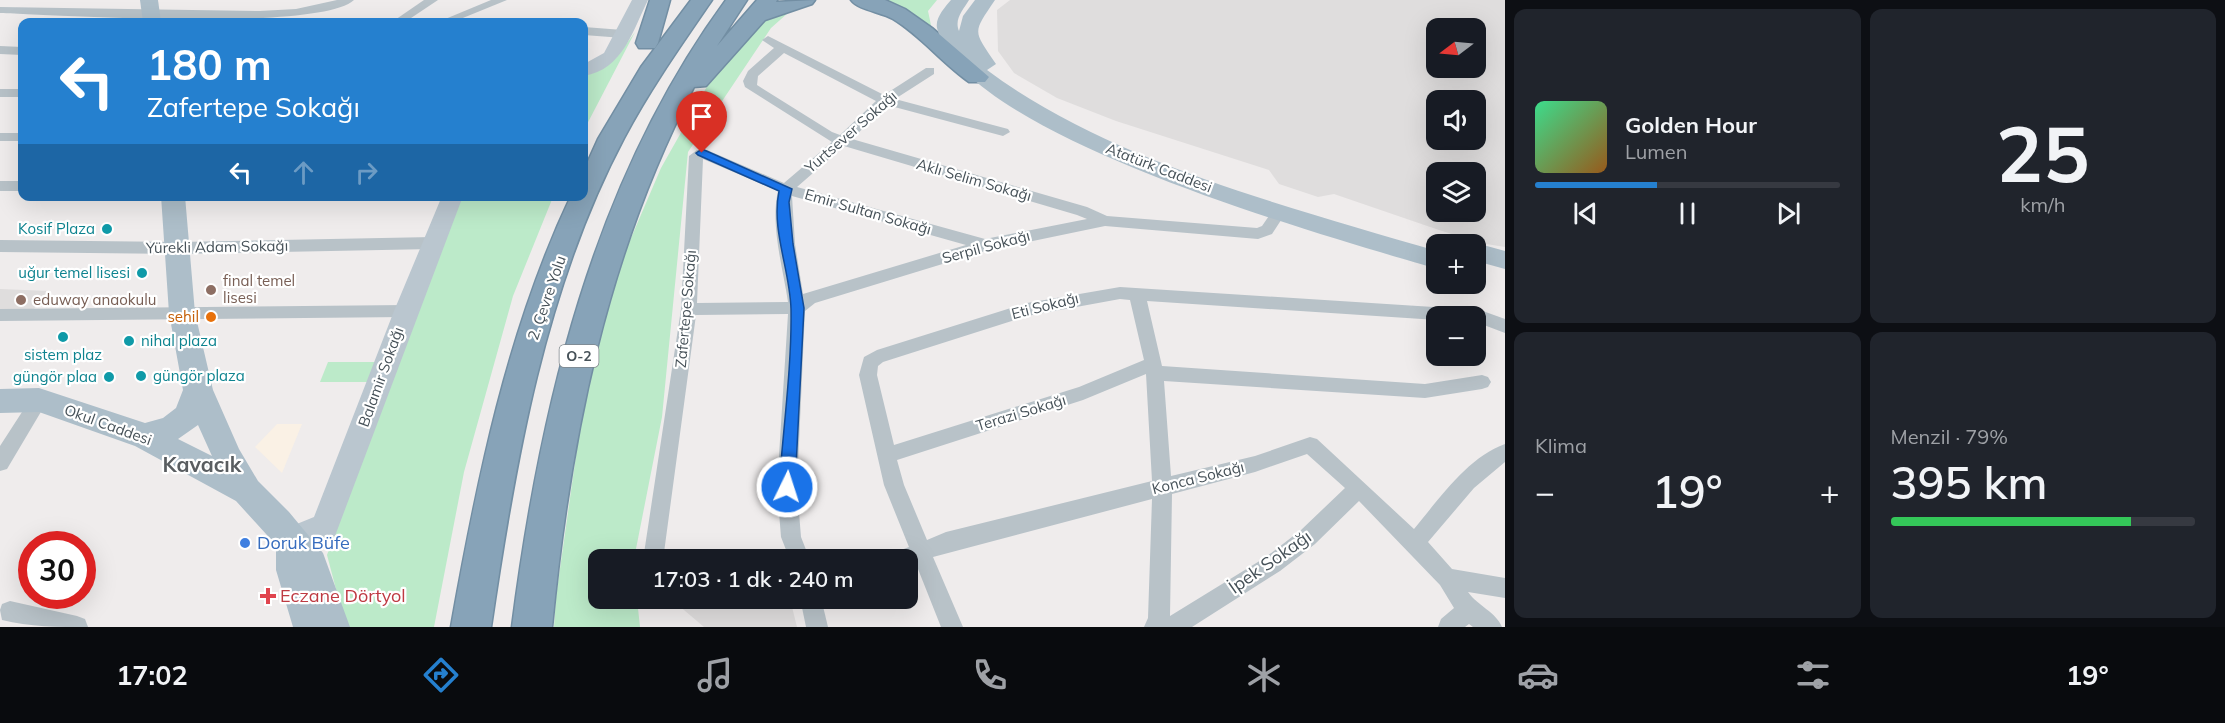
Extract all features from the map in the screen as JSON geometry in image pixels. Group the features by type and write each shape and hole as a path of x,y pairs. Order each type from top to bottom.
{"highway":[{"path":"647,43 660,0"},
{"path":"588,178 607,114 647,43 675,0"},
{"name":"2. Çevre Yolu","path":"588,186 622,116 676,33 702,0"},
{"name":"O-2","path":"532,627 549,503 564,417 588,320 617,228 646,159 693,64 737,0"},
{"path":"676,100 706,74 762,8 805,0"},
{"path":"861,0 906,16 952,60 978,77"},
{"name":"2. Çevre Yolu","path":"471,627 491,507 535,326 581,201"}],"main road":[{"name":"Atatürk Caddesi","path":"960,0 950,15 947,31 955,50 978,77 1006,96 1096,144 1172,174 1280,211 1426,257"},
{"path":"986,0 968,23 973,48 986,64 1029,95 1108,132 1195,165 1426,238"},
{"path":"174,201 179,248 182,313 198,390 228,458 246,491"},
{"path":"1486,255 1505,260"},
{"path":"1486,274 1505,279"},
{"path":"145,436 178,425 193,411 198,390"},
{"name":"Okul Caddesi","path":"0,401 39,400 145,436 246,491 311,564 332,627"},
{"path":"292,540 293,570 310,627"}],"street":[{"path":"284,18 348,0"},
{"path":"404,18 432,0"},
{"path":"454,18 501,0"},
{"path":"588,69 611,56 640,0"},
{"path":"0,10 151,12 262,18"},
{"path":"588,31 623,34"},
{"path":"768,40 884,100 1003,132"},
{"name":"Aklı Selim Sokağı","path":"783,47 752,74 749,81 751,87 827,135 1082,211 1105,221"},
{"path":"0,50 18,51"},
{"name":"Yurtsever Sokağı","path":"786,189 843,141 884,100 930,71"},
{"path":"0,93 18,93"},
{"path":"0,137 18,137"},
{"name":"Zafertepe Sokağı","path":"655,549 689,309 696,156 702,153 786,189"},
{"path":"0,186 18,186"},
{"path":"786,189 783,202 797,308 787,487 791,537 796,549"},
{"name":"Emir Sultan Sokağı","path":"786,189 985,245"},
{"name":"Balamir Sokağı","path":"292,540 325,526 406,311 451,201"},
{"name":"Serpil Sokağı","path":"689,309 797,308 809,298 985,245 1105,221 1258,234 1267,230 1280,211"},
{"name":"Yürekli Adam Sokağı","path":"0,246 179,248 433,243"},
{"path":"1137,293 1154,368 1162,486 1159,620 1155,627"},
{"name":"Eti Sokağı","path":"952,627 894,485 868,375 870,363 877,357 1031,309 1088,295 1137,293 1426,312"},
{"path":"0,315 406,311"},
{"path":"1486,314 1491,312 1505,316"},
{"name":"Eti Sokağı","path":"1486,318 1505,326"},
{"path":"1154,368 1425,391 1482,382"},
{"name":"Terazi Sokağı","path":"887,455 1154,368"},
{"path":"0,463 39,400"},
{"name":"Konca Sokağı","path":"918,554 946,542 1255,464 1310,445 1359,488 1415,543 1447,578 1468,610"},
{"path":"1415,543 1446,505 1493,460 1505,452"},
{"name":"İpek Sokağı","path":"1172,627 1273,564 1308,537 1359,488"},
{"path":"1447,578 1505,588"},
{"path":"813,609 817,627"},
{"path":"1449,627 1468,610 1491,627"},
{"path":"10,612 77,627"}],"shaded area":[{"path":"1010,0 1505,0 1505,247 1486,244 1486,234 1452,234 1334,194 1318,197 1279,184 1269,170 1116,121 1057,98 1014,73 998,51 997,10"},
{"name":"eduway anaokulu","path":"0,289 49,291 33,310 0,309"},
{"path":"277,424 302,424 282,473 255,447"},
{"path":"683,609 792,609 797,627 704,627"}],"green space":[{"path":"884,0 937,0 928,11 932,30 909,11"},
{"path":"797,5 771,28 688,152 662,417 636,549 588,549 588,609 638,609 640,627 554,627 556,597 587,378 625,252 661,168 714,74 744,38 767,19"},
{"path":"635,32 588,122 588,72 616,58"},
{"path":"458,201 551,201 513,296 464,472 434,627 346,627 327,555"},
{"path":"328,362 381,362 374,382 320,382"}],"place":[{"name":"Kosif Plaza","path":"107,229"},
{"name":"uğur temel lisesi","path":"142,273"},
{"name":"final temel lisesi","path":"211,290"},
{"name":"eduway anaokulu","path":"21,300"},
{"name":"sehil","path":"211,317"},
{"name":"sistem plaz","path":"63,337"},
{"name":"nihal plaza","path":"129,341"},
{"name":"güngör plaza","path":"141,376"},
{"name":"güngör plaa","path":"109,377"},
{"name":"Doruk Büfe","path":"245,543"},
{"name":"Eczane Dörtyol","path":"268,596"}],"district":[{"name":"Kavacık","path":"202,465"}],"route":[{"path":"702,153 786,189 783,202 797,308 787,487"}]}
